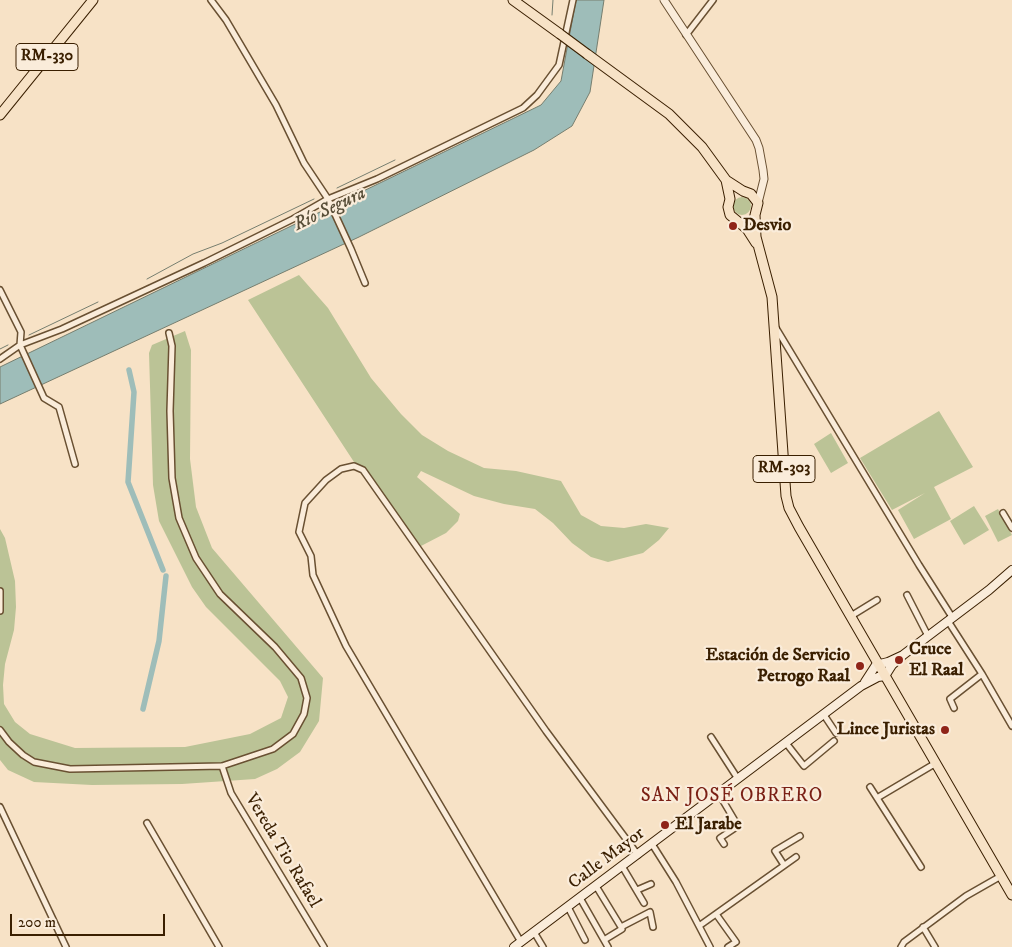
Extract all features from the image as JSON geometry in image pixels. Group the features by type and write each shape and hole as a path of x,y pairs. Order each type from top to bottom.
{"main road":[{"name":"RM-330","path":"0,115 94,0"},
{"name":"RM-303","path":"513,0 669,114 702,147 726,180 754,196 758,203 755,215 756,236 772,297 786,496 789,508 1012,895"},
{"name":"RM-303","path":"726,180 730,199 728,211 754,238 760,252"},
{"path":"730,199 735,193 745,192"},
{"path":"738,221 748,221 755,215"},
{"name":"Calle Mayor","path":"514,947 824,715 1012,570"}],"street":[{"path":"211,0 226,20 276,105 304,163 328,199 364,282"},
{"path":"0,359 20,344 62,330 293,219 328,199 376,179 523,108 537,96 559,65 573,0"},
{"path":"664,0 756,140 762,161 762,186 758,203"},
{"path":"686,35 713,0"},
{"path":"745,192 762,186"},
{"path":"0,290 21,332 20,344 44,398 59,407 75,464"},
{"path":"774,326 919,565 1012,726"},
{"path":"0,730 9,742 34,762 70,769 222,766 274,749 293,734 304,714 307,698 301,678 275,648 220,594 196,558 179,518 172,478 170,411 172,346 169,333"},
{"path":"521,942 346,646 313,575 311,556 299,532 306,503 326,480 338,471 354,466 363,470 546,731 638,855"},
{"path":"1003,512 1012,528"},
{"path":"0,591 0,611"},
{"path":"907,595 928,636"},
{"path":"851,616 877,600"},
{"path":"954,708 950,699 982,674"},
{"path":"824,715 836,733"},
{"path":"711,737 738,779"},
{"path":"786,742 804,766 834,741"},
{"path":"877,798 936,763"},
{"name":"Vereda Tio Rafael","path":"222,766 231,793 324,947"},
{"path":"870,787 921,867"},
{"path":"718,794 738,826 720,838 724,844"},
{"path":"0,807 66,947"},
{"path":"147,823 219,947"},
{"path":"784,865 775,851 800,836"},
{"path":"652,844 676,882 709,945 702,947"},
{"path":"699,926 796,857"},
{"path":"622,866 644,903"},
{"path":"901,947 904,942 966,896 1001,876"},
{"path":"636,890 650,884"},
{"path":"596,886 621,927"},
{"path":"580,898 608,947"},
{"path":"568,907 586,940"},
{"path":"604,940 622,930 621,927 650,912 653,927"},
{"path":"716,914 736,942 728,947"},
{"path":"924,927 935,947"},
{"path":"534,932 543,947"}],"green space":[{"path":"738,197 746,197 751,202 749,213 738,215 733,210 733,202"},
{"path":"299,275 328,308 371,378 401,414 422,435 448,451 484,468 516,471 561,481 581,515 601,526 624,528 646,524 669,528 659,540 643,553 608,562 591,557 572,543 553,523 535,509 504,504 474,496 421,471 417,477 460,514 458,521 446,533 421,546 354,462 248,300"},
{"path":"185,331 191,350 190,459 196,507 212,548 323,678 319,721 300,752 277,769 255,779 182,784 92,785 34,782 8,770 0,760 0,529 5,538 15,581 16,607 14,630 5,664 4,704 15,722 30,734 75,748 185,747 250,734 281,718 288,697 280,681 206,607 192,587 159,521 153,485 149,353 152,345"},
{"path":"939,411 973,467 934,487 951,519 914,539 898,510 925,493 892,510 860,458"},
{"path":"831,433 848,463 831,473 814,444"},
{"path":"974,506 989,530 964,545 950,521"},
{"path":"998,509 1012,535 998,542 985,516"}],"water":[{"name":"Río Segura","path":"576,0 604,0 590,92 572,126 534,150 359,237 0,404 0,367 541,105 561,81"}],"waterway":[{"path":"552,15 553,0"},
{"name":"Río Segura","path":"337,188 395,160"},
{"name":"Río Segura","path":"147,279 193,254 222,243 314,199"},
{"path":"29,335 98,302"},
{"path":"0,349 8,345"},
{"path":"129,370 134,392 128,482 163,570"},
{"path":"143,709 159,641 166,576"}],"place":[{"name":"Desvio","path":"733,226"},
{"name":"Cruce El Raal","path":"899,660"},
{"name":"Estación de Servicio Petrogo Raal","path":"860,666"},
{"name":"Lince Juristas","path":"945,730"},
{"name":"El Jarabe","path":"665,825"}],"district":[{"name":"SAN JOSÉ OBRERO","path":"732,797"}]}
